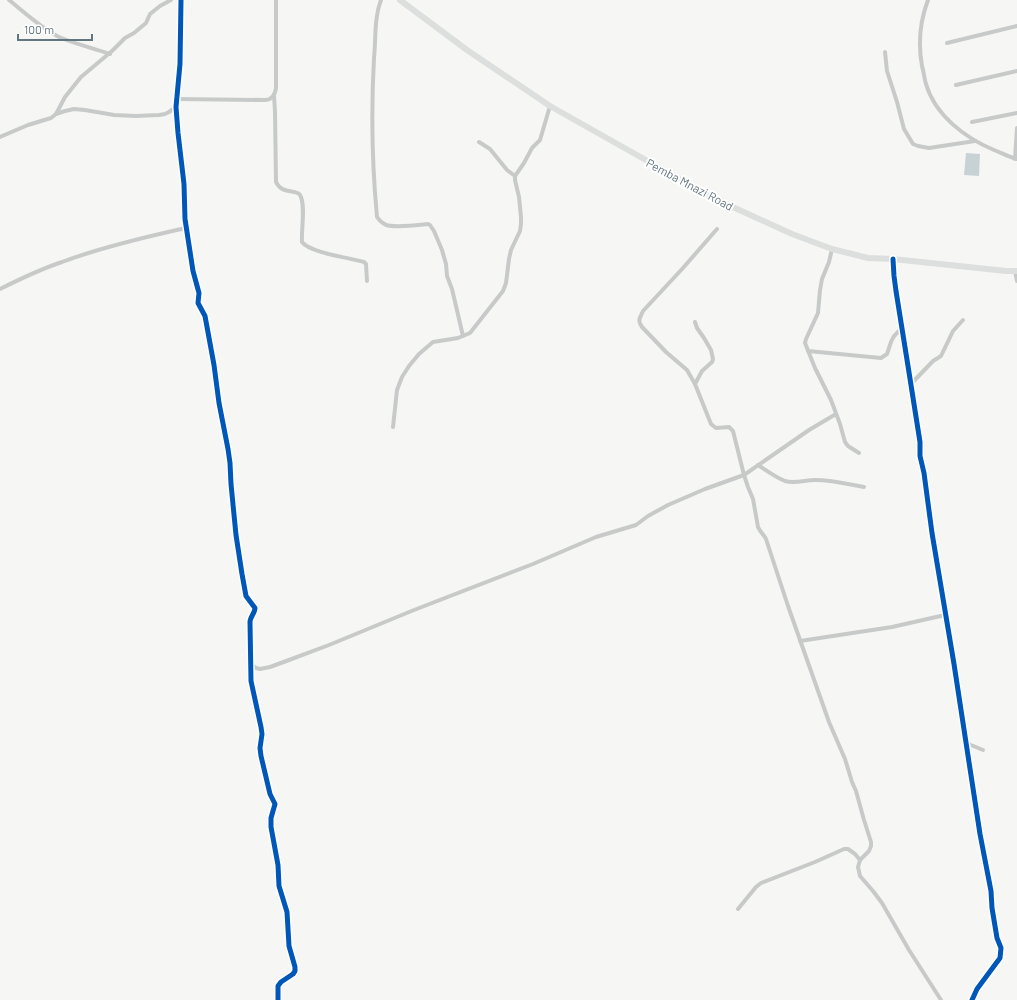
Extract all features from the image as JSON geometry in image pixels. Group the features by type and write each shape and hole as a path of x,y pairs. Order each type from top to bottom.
{"main road":[{"name":"Pemba Mnazi Road","path":"400,0 467,50 550,106 654,165 735,208 792,234 832,249 868,258 1016,271"}],"street":[{"path":"9,0 58,37 110,54"},
{"path":"56,114 65,97 81,77 110,54 125,38 146,24 150,14 171,0"},
{"path":"181,0 180,64 176,107 184,184 186,228 193,271 199,293 198,303 205,316 209,337 228,449 241,569 246,596 255,608 250,619 251,664 252,681 262,734 260,756 270,794 275,804 271,818 271,827 278,865 279,886 287,912 289,946 295,967 293,974 281,982 278,986 278,1000"},
{"path":"276,0 276,88 274,95 276,112 276,182 280,188 286,191 298,193 300,196 302,204 302,242 305,246 364,262 366,264 367,281"},
{"path":"381,0 378,8 376,28 372,115 373,171 377,217 386,225 430,225 444,256 447,276 452,289 463,336"},
{"path":"928,0 920,37 920,52 926,85 940,110 956,127 976,141 1016,159 1017,128"},
{"path":"947,43 1017,26"},
{"path":"885,52 887,71 904,129 913,144 929,148 976,141"},
{"path":"956,85 1017,71"},
{"path":"177,99 265,100 270,99 274,95"},
{"path":"393,427 397,390 402,377 409,366 419,354 433,342 458,338 470,333 503,291 506,283 510,255 520,231 521,224 520,204 515,176 532,148 540,140 550,106"},
{"path":"0,137 28,125 51,118 56,114 74,109 114,115 136,116 159,115 169,112 176,107"},
{"path":"972,122 1017,114"},
{"path":"479,142 490,149 507,170 515,176"},
{"path":"0,288 62,262 93,252 150,236 186,228"},
{"path":"717,229 643,311 639,323 666,352 689,372 711,424 716,428 729,427 733,432 744,475 753,499 758,527 766,539 829,722 845,759 871,842 869,851 860,860 858,867 860,876 874,891 882,903 909,950 941,1000"},
{"path":"832,249 829,262 822,279 818,313 805,343 836,414 845,442 848,446 859,453"},
{"path":"893,259 894,276 920,442 920,456 924,473 932,533 992,908 997,938 1001,948 1000,958 972,1000"},
{"path":"1016,271 1017,281"},
{"path":"910,385 933,361 942,356 953,331 963,320"},
{"path":"695,322 697,328 711,350 713,359 712,362 702,371 695,384"},
{"path":"808,351 881,358 887,354 891,339 902,328"},
{"path":"251,664 256,668 264,668 310,653 414,610 533,564 596,537 636,525 648,516 668,505 705,489 744,475 809,430 836,414"},
{"path":"758,465 785,481 832,481 864,487"},
{"path":"800,641 892,627 945,615"},
{"path":"966,743 983,750"},
{"path":"738,909 761,883 841,850 848,849 860,860"}],"shaded area":[{"path":"966,153 980,154 979,176 964,175"}],"cycle path":[{"path":"181,0 180,64 176,107 184,184 185,219 193,271 199,293 198,303 205,316 228,449 236,535 242,574 246,596 255,608 250,622 251,681 262,734 260,748 261,756 270,794 275,804 271,818 271,827 278,865 279,886 287,912 289,946 295,967 293,974 281,982 278,986 278,1000"},
{"path":"893,259 896,291 920,442 920,456 924,473 932,533 980,834 991,891 992,908 997,938 1001,948 1000,958 977,989 972,1000"}]}
